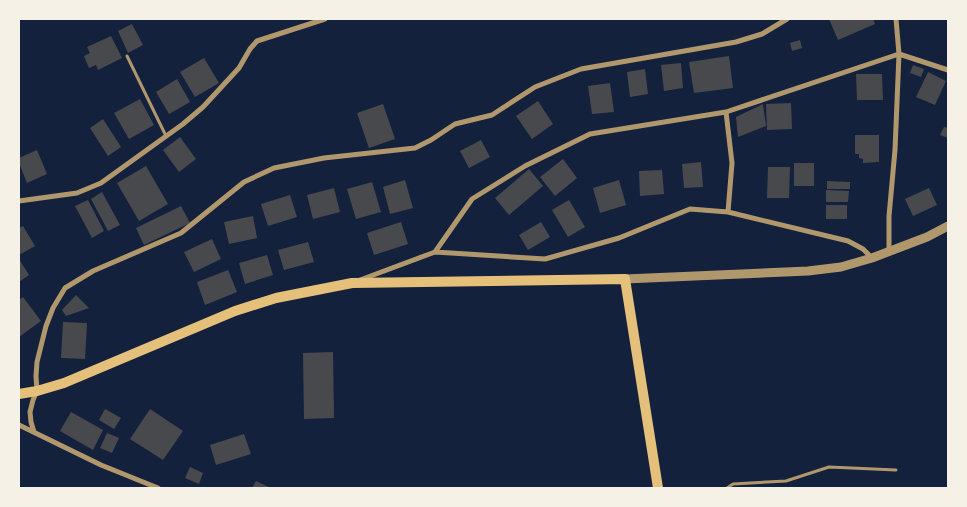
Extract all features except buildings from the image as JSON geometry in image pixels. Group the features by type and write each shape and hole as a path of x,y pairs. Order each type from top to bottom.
{"main road":[{"path":"19,394 64,383 235,311 276,298 352,283 625,279 658,488"}],"street":[{"path":"19,200 77,193 101,183 166,137 196,113 239,68 257,41 324,19"},
{"path":"34,432 30,412 37,391 37,362 46,326 53,308 65,288 93,271 181,232 244,182 274,168 324,158 415,148 455,124 492,115 535,87 581,69 736,42 762,34 787,19"},
{"path":"888,251 899,54 896,19"},
{"path":"436,252 472,199 533,162 590,134 726,112 899,54 948,70"},
{"path":"726,112 732,163 728,212"},
{"path":"352,283 436,252 545,259 619,238 690,209 728,212 848,241 872,258"},
{"path":"625,279 808,271 841,267 872,258 927,237 948,226"},
{"path":"19,424 102,465 158,488"}],"lane":[{"path":"127,56 166,137"},
{"path":"727,488 734,484 786,481 829,467 896,470"}]}
